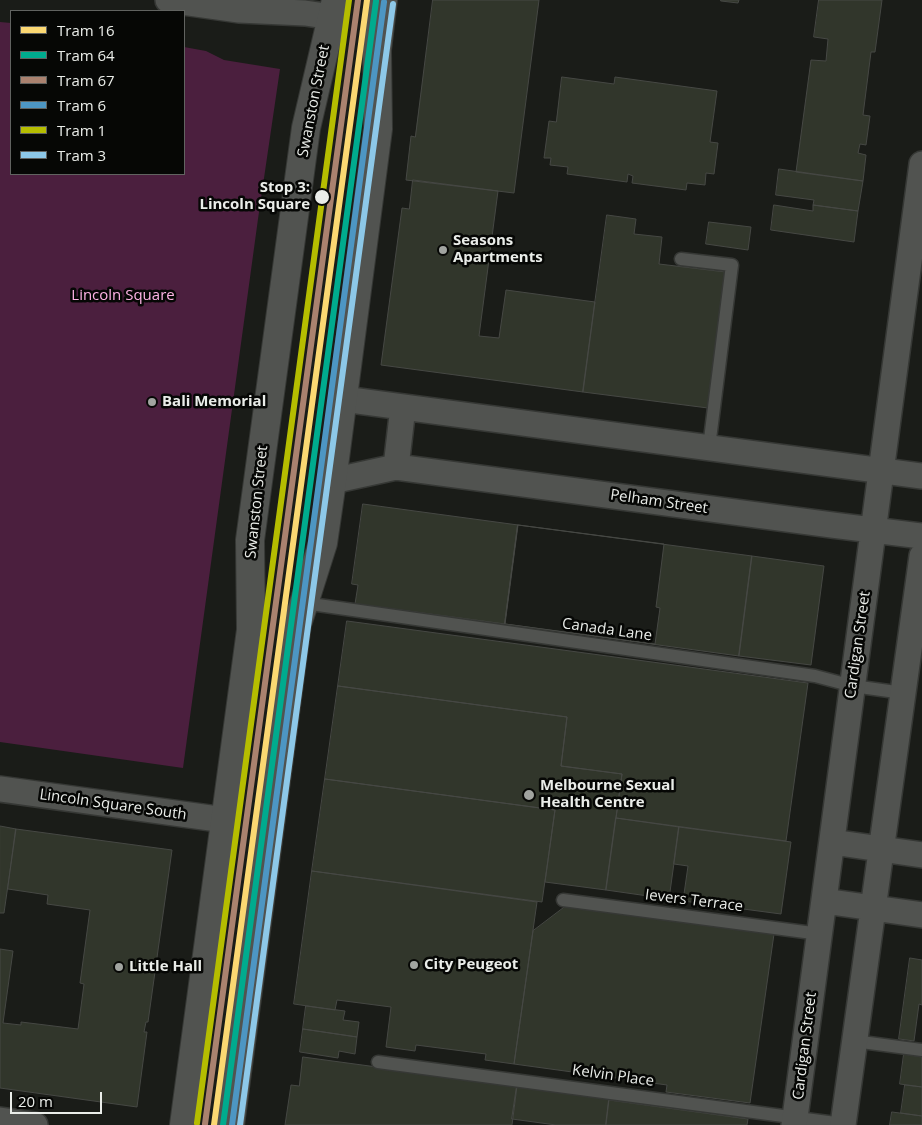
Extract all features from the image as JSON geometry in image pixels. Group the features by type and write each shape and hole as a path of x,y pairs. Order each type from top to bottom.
{"street":[{"path":"168,0 239,10 305,13 334,8"},
{"path":"230,1125 295,634 323,542 332,481 378,129 377,50 384,0"},
{"name":"Swanston Street","path":"184,1125 251,630 250,540 306,128 334,8"},
{"name":"Cardigan Street","path":"795,1121 922,171"},
{"path":"343,399 922,476"},
{"path":"396,467 403,407"},
{"name":"Pelham Street","path":"332,481 396,467 922,536"},
{"path":"843,1124 922,556"},
{"name":"Lincoln Square South","path":"0,789 225,820"},
{"path":"832,842 922,855"},
{"path":"824,901 922,915"},
{"path":"0,1120 35,1125"}],"lane":[{"path":"680,259 732,265 709,447"},
{"name":"Canada Lane","path":"304,604 815,676 853,686 903,693"},
{"name":"Ievers Terrace","path":"563,900 820,934"},
{"path":"854,1041 922,1050"},
{"name":"Kelvin Place","path":"378,1062 795,1121 843,1124"}],"green space":[{"name":"Lincoln Square","path":"0,22 10,23 10,175 185,175 185,47 206,51 224,60 280,69 183,768 0,742"}],"building":[{"path":"433,0 539,0 514,193 406,180 411,136 415,137"},
{"path":"721,0 739,0 738,3"},
{"path":"819,0 882,0 875,52 871,52 863,115 870,116 866,145 860,144 858,153 866,155 863,181 796,172 811,60 826,61 828,39 814,37"},
{"path":"562,77 614,84 615,77 717,91 710,142 718,143 714,174 706,173 705,185 687,183 686,190 632,183 633,176 628,174 627,182 567,174 568,167 550,165 551,158 544,158 549,121 556,122"},
{"path":"779,169 863,181 858,211 813,205 814,200 776,195"},
{"name":"Seasons Apartments","path":"413,180 498,191 479,336 499,338 506,290 595,302 583,392 381,365 402,208 409,209"},
{"path":"774,205 813,211 813,205 858,211 854,242 771,230"},
{"path":"607,215 636,219 634,234 662,237 659,264 726,272 708,408 583,392"},
{"path":"709,222 751,227 748,250 706,244"},
{"path":"363,504 518,525 505,624 355,604 358,585 352,584"},
{"path":"518,525 664,544 656,607 660,608 655,644 505,624"},
{"path":"518,525 752,556 739,656 505,624"},
{"path":"752,556 824,566 811,665 739,656"},
{"path":"347,621 808,683 786,841 616,818 622,774 561,766 567,717 338,686"},
{"name":"Melbourne Sexual Health Centre","path":"338,686 567,717 561,766 622,774 606,890 545,882 555,810 325,779"},
{"path":"325,779 555,810 542,902 312,871"},
{"path":"616,818 679,827 669,899 606,890"},
{"path":"0,826 16,829 4,913 0,913"},
{"path":"679,827 791,842 781,914 683,901 688,866 674,864"},
{"name":"Little Hall","path":"16,829 172,850 148,1022 146,1022 144,1032 147,1032 137,1107 0,1088 0,949 13,951 3,1023 21,1025 21,1022 78,1029 84,984 80,983 90,910 47,904 48,895 8,889"},
{"name":"City Peugeot","path":"312,871 537,902 514,1064 485,1060 486,1054 416,1045 415,1051 386,1047 391,1007 337,1000 335,1010 294,1004"},
{"path":"566,906 774,934 750,1103 666,1092 667,1085 514,1064 533,931"},
{"path":"910,958 922,960 922,1005 919,1004 914,1041 899,1039"},
{"path":"306,1006 345,1011 343,1020 359,1022 357,1037 303,1029"},
{"path":"303,1029 357,1037 355,1054 339,1051 338,1058 300,1052"},
{"path":"904,1054 922,1057 922,1087 900,1084"},
{"path":"303,1057 517,1086 512,1125 285,1125 291,1085 299,1086"},
{"path":"905,1085 922,1087 922,1116 901,1113"},
{"path":"517,1086 609,1099 606,1125 556,1125 512,1119"},
{"path":"609,1100 748,1119 747,1125 606,1125"},
{"path":"892,1112 922,1116 922,1125 890,1125"}],"tram line":[{"name":"1","path":"197,1123 349,0"},
{"name":"67","path":"205,1124 358,0"},
{"name":"16","path":"214,1125 367,0"},
{"name":"64","path":"223,1125 376,1"},
{"name":"6","path":"232,1125 384,2"},
{"name":"3","path":"240,1125 393,4"}],"place":[{"name":"Stop 3: Lincoln Square","path":"322,197"},
{"name":"Seasons Apartments","path":"443,250"},
{"name":"Bali Memorial","path":"152,402"},
{"name":"Melbourne Sexual Health Centre","path":"529,795"},
{"name":"City Peugeot","path":"414,965"},
{"name":"Little Hall","path":"119,967"}]}
